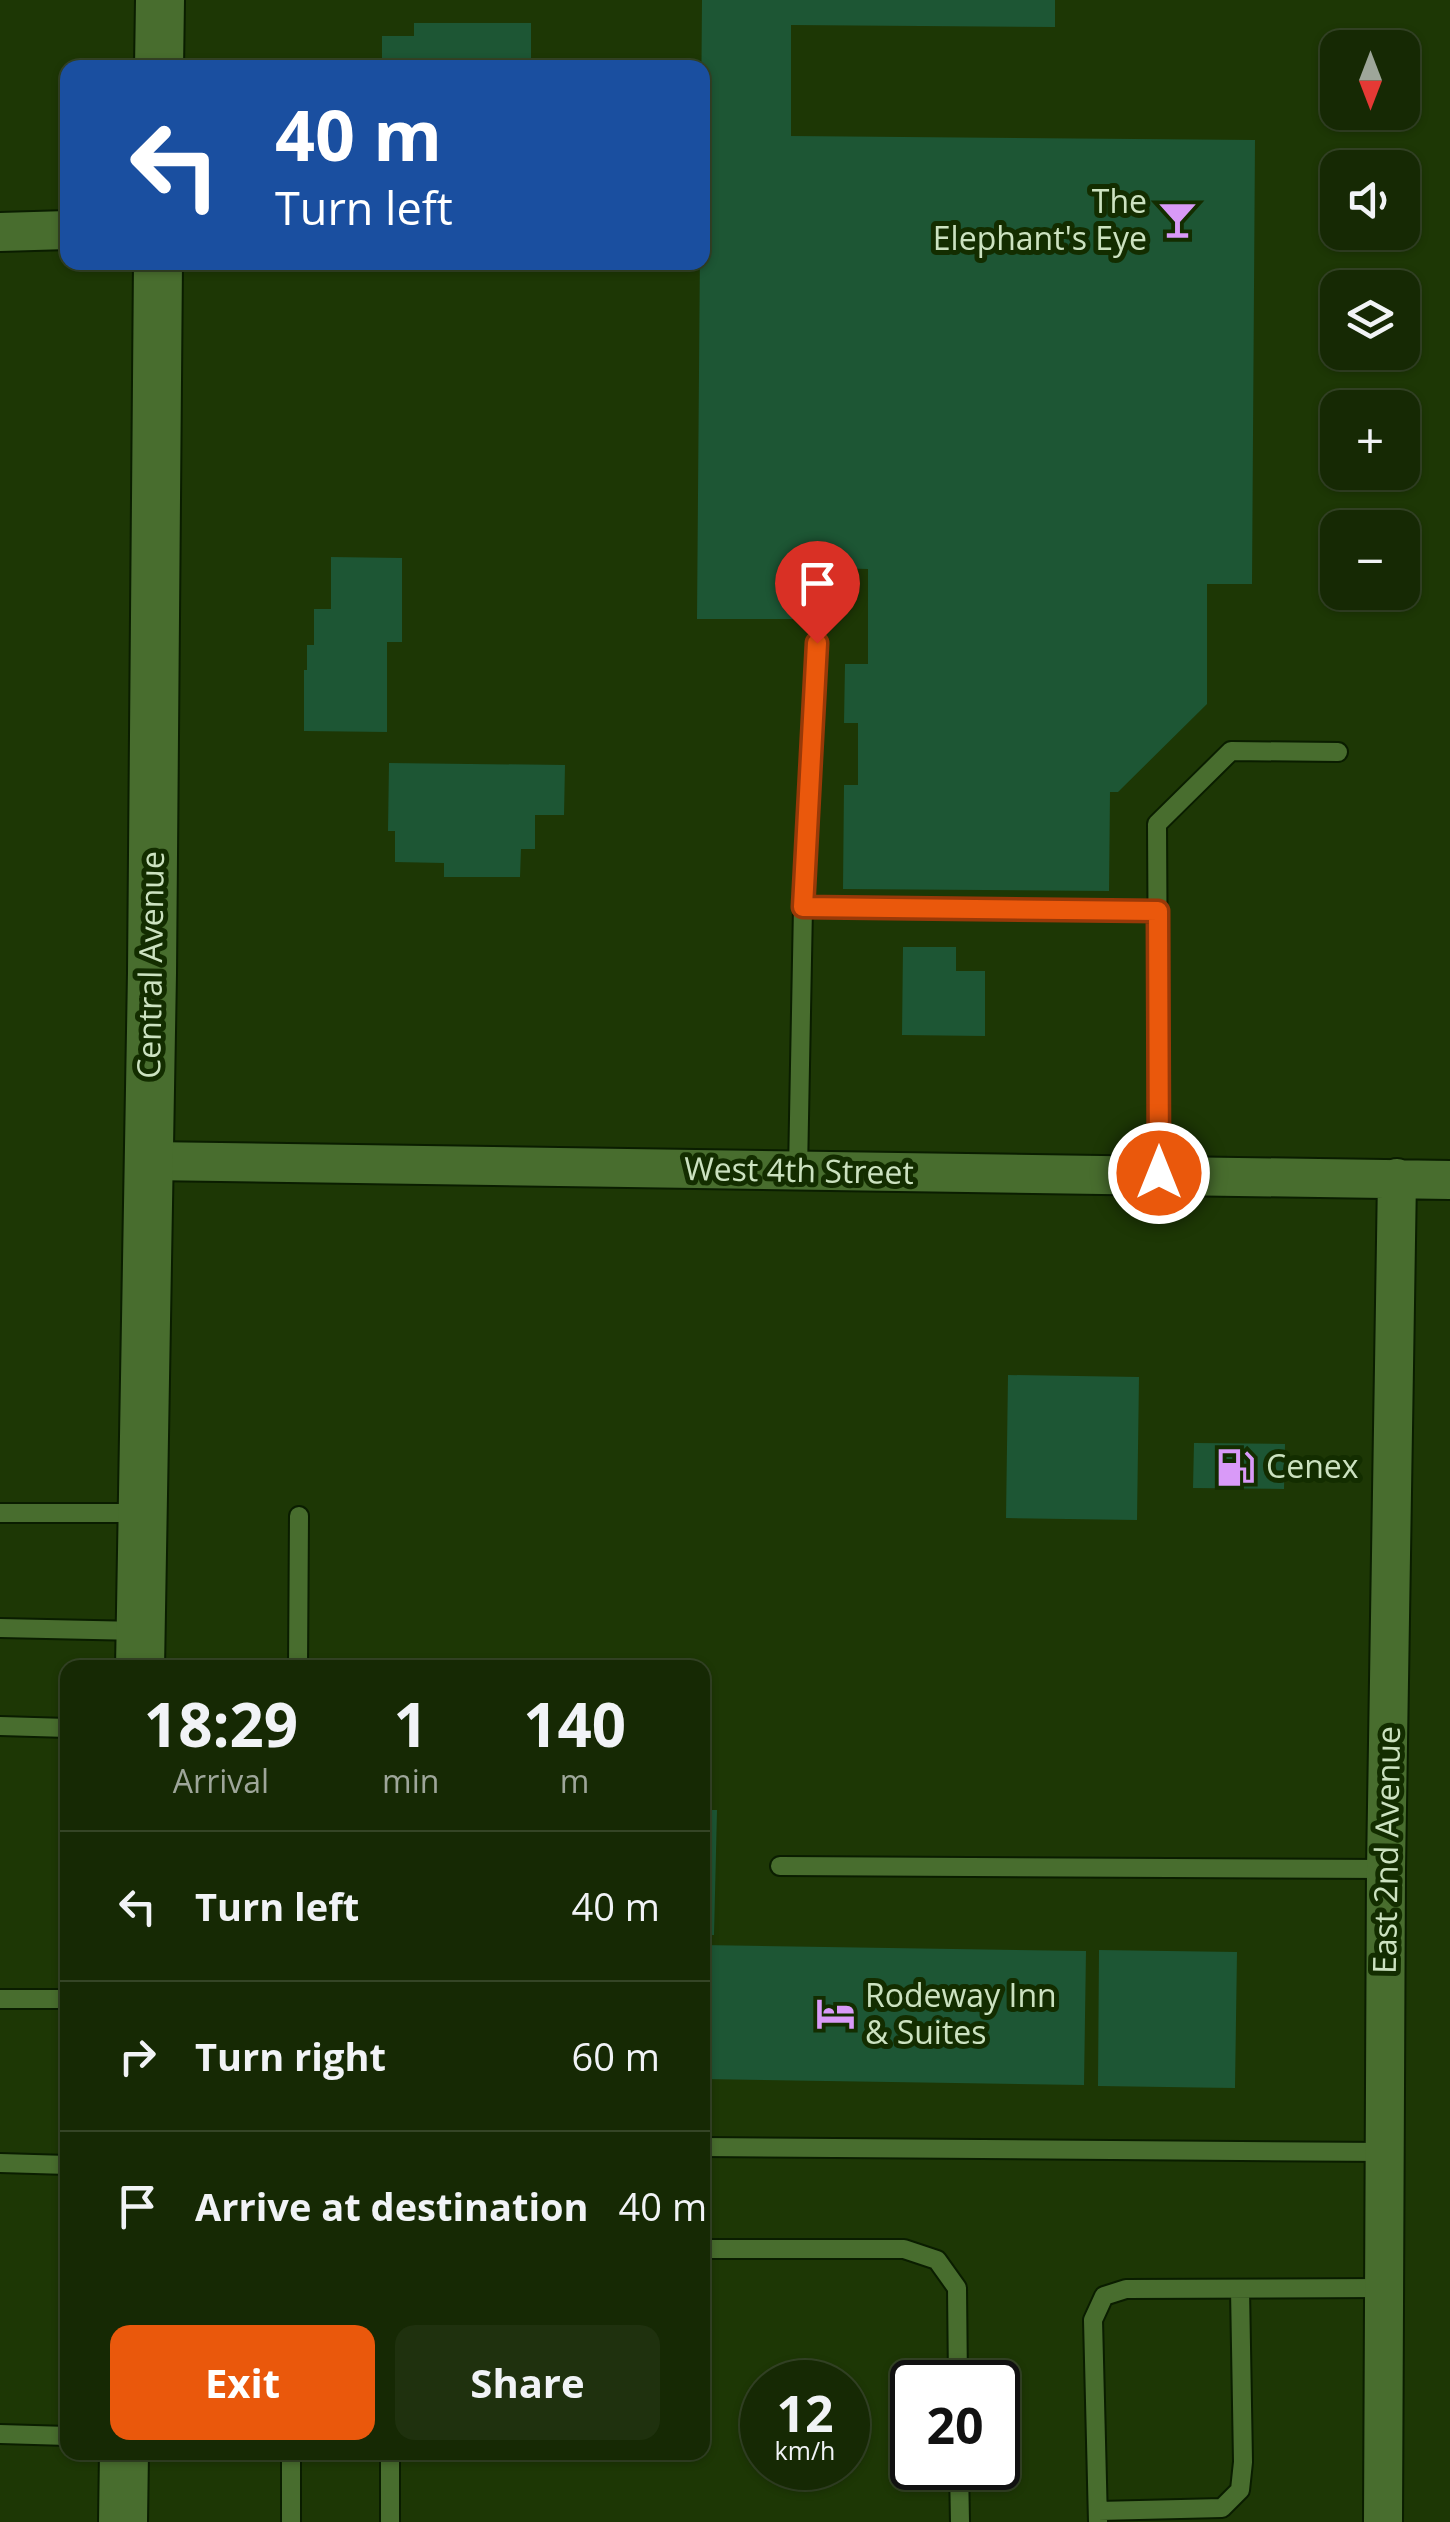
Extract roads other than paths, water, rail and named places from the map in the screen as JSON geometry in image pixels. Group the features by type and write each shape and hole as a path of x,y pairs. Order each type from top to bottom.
{"street":[{"path":"0,232 60,230"},
{"name":"Central Avenue","path":"140,1649 158,270"},
{"name":"West 4th Street","path":"149,1161 1450,1180"},
{"name":"East 2nd Avenue","path":"1383,2522 1386,1869 1398,1178"},
{"path":"123,2522 124,2460"}],"lane":[{"path":"798,1172 803,907 817,643"},
{"path":"1159,1173 1157,824 1231,751 1338,752"},
{"path":"803,907 1158,911"},
{"path":"0,1512 143,1513"},
{"path":"298,1660 299,1516"},
{"path":"0,1628 140,1649"},
{"path":"0,1726 60,1728"},
{"path":"780,1866 1386,1869"},
{"path":"0,1999 60,1999"},
{"path":"710,2148 1385,2152"},
{"path":"0,2164 60,2165"},
{"path":"710,2249 904,2249 937,2260 957,2288 958,2360"},
{"path":"1240,2288 1240,2490 1222,2508 1098,2517 1093,2320 1104,2296 1126,2289 1240,2288 1384,2288"},
{"path":"0,2434 60,2436"},
{"path":"291,2460 291,2522"},
{"path":"390,2460 390,2522"},
{"path":"959,2490 960,2522"}],"place":[{"name":"The Elephant's Eye","path":"1177,220"},
{"name":"Cenex","path":"1236,1467"},
{"name":"Rodeway Inn & Suites","path":"835,2014"}]}
